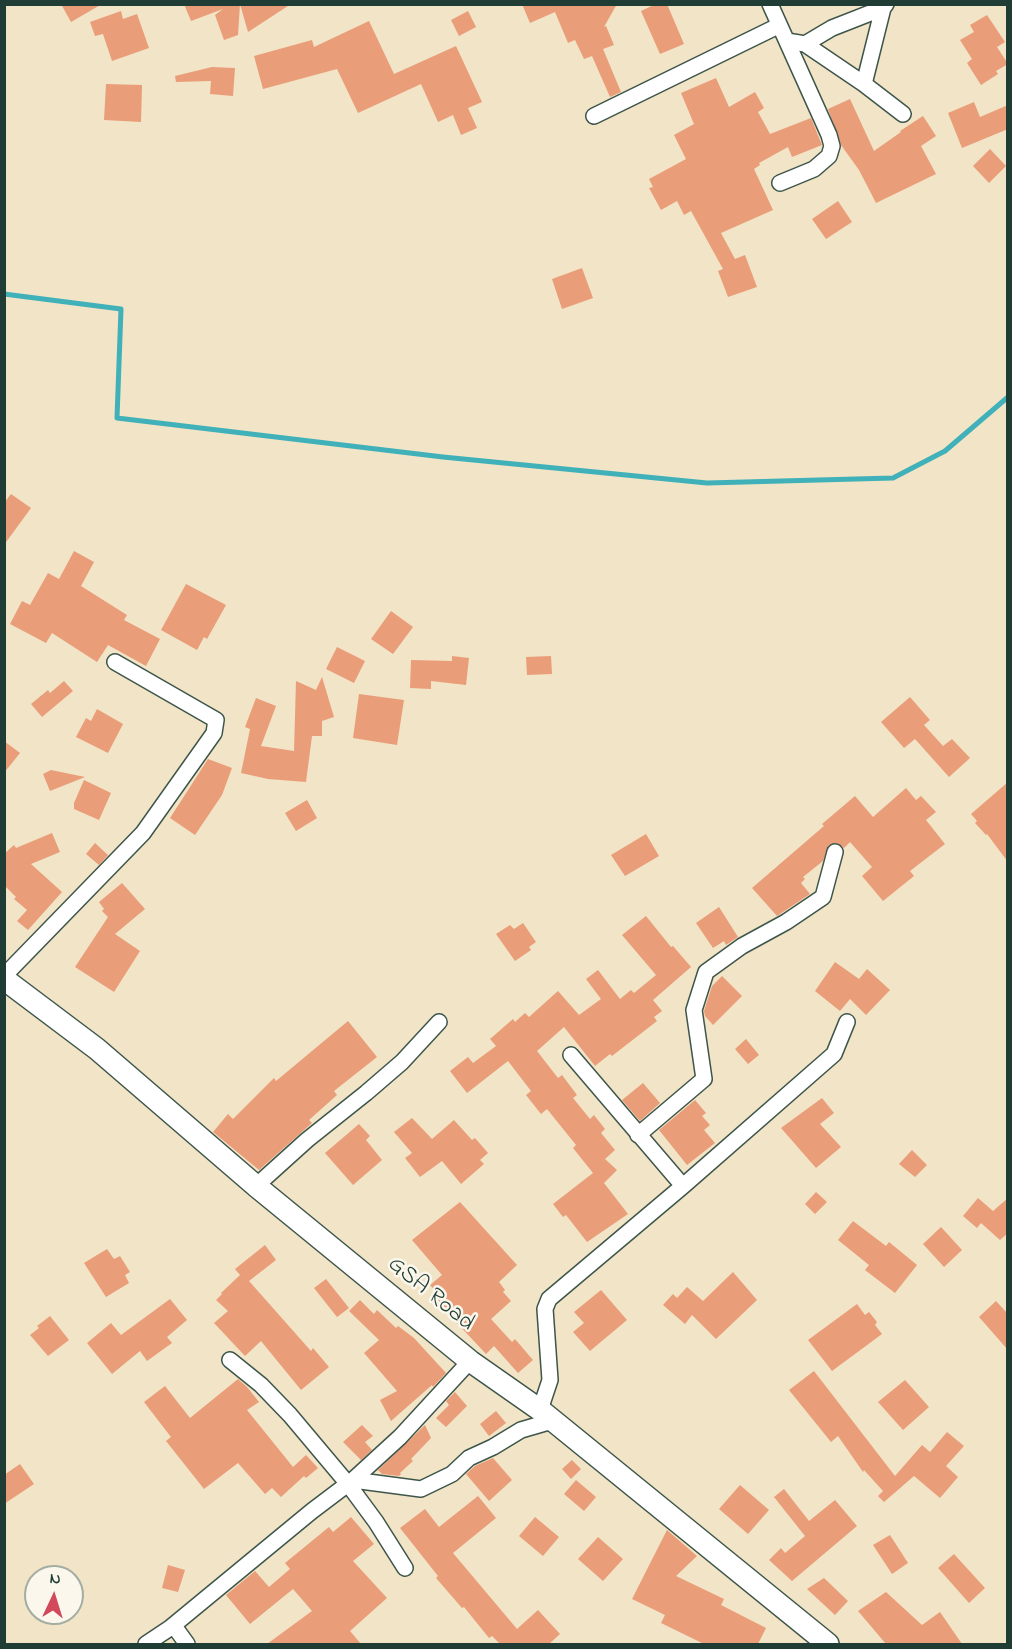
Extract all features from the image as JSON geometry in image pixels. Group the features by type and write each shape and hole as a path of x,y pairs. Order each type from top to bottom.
{"street":[{"path":"770,4 832,146 829,156 814,169 780,183"},
{"path":"805,45 832,28 884,6"},
{"path":"864,84 884,6"},
{"path":"594,116 778,26"},
{"path":"787,41 805,45 864,84 903,114"},
{"path":"4,977 143,833 214,733 216,720 116,662"},
{"path":"638,1135 704,1079 694,1010 706,972 742,946 786,922 823,897 835,852"},
{"name":"GSA Road","path":"4,977 97,1049 256,1186 470,1361 546,1415 828,1644"},
{"path":"256,1186 307,1140 393,1070 439,1022"},
{"path":"350,1482 421,1489 452,1474 469,1458 493,1447 546,1415 550,1380 545,1309 549,1299 834,1054 847,1022"},
{"path":"571,1055 683,1186"},
{"path":"230,1360 261,1385 350,1482 405,1568"},
{"path":"146,1644 174,1626 350,1482 400,1437 470,1361"},
{"path":"174,1626 187,1644"}],"building":[{"path":"61,4 102,4 71,22"},
{"path":"184,4 240,4 238,35 224,40 215,15 223,9 191,21"},
{"path":"240,4 291,4 248,32"},
{"path":"522,4 617,4 604,27 606,26 614,45 603,49 621,92 610,97 592,56 584,59 575,40 568,43 555,12 530,23"},
{"path":"656,4 667,4 684,44 660,54 641,11"},
{"path":"121,11 123,19 137,14 149,48 112,61 103,34 95,36 90,22"},
{"path":"468,11 476,27 459,36 451,20"},
{"path":"987,15 1005,42 997,47 1008,64 996,71 998,74 981,85 967,63 972,59 960,40 974,32 970,25"},
{"path":"369,21 394,74 456,46 482,102 468,108 477,128 461,135 453,115 438,122 421,84 358,113 337,69 263,89 254,56 312,40 314,47"},
{"path":"212,67 235,68 233,96 210,94 211,81 176,82 175,76"},
{"path":"716,78 729,107 755,92 764,108 758,112 770,134 811,118 822,145 792,157 788,147 759,163 760,165 754,169 773,210 721,233 735,259 745,255 757,287 728,297 718,271 723,269 691,211 684,215 677,201 661,210 649,188 653,187 649,179 686,159 674,135 694,124 681,93"},
{"path":"106,84 142,85 141,122 104,120"},
{"path":"850,99 874,151 923,116 936,136 921,146 936,174 876,203 859,170 841,145 828,109"},
{"path":"974,102 980,117 1008,105 1008,129 962,148 948,113"},
{"path":"990,149 1006,166 989,183 973,166"},
{"path":"838,201 852,222 826,239 812,219"},
{"path":"582,268 593,298 562,309 552,279"},
{"path":"11,494 31,508 4,545 4,503"},
{"path":"74,551 94,562 81,586 127,615 124,620 160,639 146,666 108,645 97,662 52,633 46,643 10,624 22,601 30,605 48,573 59,579"},
{"path":"186,584 226,605 207,639 204,637 197,650 161,630"},
{"path":"391,611 413,627 393,654 371,639"},
{"path":"337,647 365,661 354,683 326,669"},
{"path":"452,656 469,658 466,685 431,681 431,689 410,688 411,660 452,661"},
{"path":"551,656 552,674 527,675 526,657"},
{"path":"322,677 334,717 322,721 322,736 312,736 306,782 268,779 241,773 250,729 245,727 256,698 276,706 261,746 294,751 296,681 316,690"},
{"path":"64,681 73,691 42,717 31,704 48,690 50,693"},
{"path":"359,694 404,700 397,745 353,738"},
{"path":"910,697 930,720 924,725 943,746 952,739 970,758 949,777 915,739 904,748 881,722"},
{"path":"97,709 123,724 108,753 76,737 86,718 91,721"},
{"path":"4,741 20,753 4,773"},
{"path":"208,759 232,768 222,795 195,835 170,818"},
{"path":"51,770 85,777 50,791 43,774"},
{"path":"84,780 111,793 99,820 74,809 74,803"},
{"path":"1008,782 1008,862 987,834 975,823 977,821 971,814"},
{"path":"906,788 916,800 921,796 936,812 926,820 945,844 910,871 914,876 883,901 862,876 872,867 850,842 844,848 837,843 828,846 823,861 803,877 805,879 801,883 810,894 777,916 752,888 855,796 873,817"},
{"path":"307,800 317,818 296,831 285,813"},
{"path":"52,833 60,852 31,864 62,892 28,930 17,921 27,910 14,899 16,897 4,885 4,854 14,845 16,848"},
{"path":"646,834 659,856 625,876 611,855"},
{"path":"95,843 108,855 99,865 86,854"},
{"path":"122,883 145,909 115,934 140,951 114,992 75,967 108,917 102,911 104,909 99,902"},
{"path":"719,907 738,937 726,945 724,941 713,948 696,923"},
{"path":"646,916 691,967 653,1000 662,1011 654,1017 657,1021 612,1056 610,1054 595,1066 564,1027 537,1051 558,1078 562,1075 577,1095 573,1098 590,1119 594,1115 605,1129 601,1133 615,1150 605,1159 617,1170 604,1183 628,1214 587,1242 566,1215 563,1217 553,1204 593,1173 573,1148 576,1145 547,1109 541,1114 526,1095 531,1091 508,1061 467,1093 450,1071 468,1057 473,1063 496,1046 490,1039 513,1019 515,1022 525,1013 529,1017 558,991 579,1015 601,999 586,979 598,970 620,999 631,990 634,993 656,975 622,935"},
{"path":"523,923 536,942 529,947 531,950 515,961 496,934 510,925 514,929"},
{"path":"835,962 859,979 867,969 890,990 866,1015 850,999 840,1011 815,991"},
{"path":"722,976 742,996 713,1025 705,1016 704,1011 712,986"},
{"path":"348,1021 377,1057 334,1091 337,1095 309,1120 312,1123 259,1170 213,1132 228,1114 233,1119 274,1078 276,1081"},
{"path":"746,1039 759,1055 748,1064 735,1049"},
{"path":"643,1083 660,1103 640,1121 622,1100"},
{"path":"822,1098 834,1113 820,1124 841,1147 816,1168 781,1128"},
{"path":"695,1100 706,1113 702,1116 710,1125 704,1130 715,1143 687,1165 659,1130"},
{"path":"412,1118 432,1139 454,1120 472,1140 475,1138 488,1153 480,1160 484,1164 461,1184 442,1161 420,1177 405,1158 412,1153 394,1132"},
{"path":"359,1124 370,1136 366,1140 382,1160 353,1185 325,1153"},
{"path":"912,1150 927,1165 915,1177 899,1164"},
{"path":"816,1192 827,1202 815,1214 805,1204"},
{"path":"978,1198 993,1211 1008,1198 1008,1233 1000,1240 981,1223 977,1228 963,1216"},
{"path":"460,1202 517,1265 499,1282 505,1290 503,1292 511,1301 491,1319 512,1342 515,1339 533,1360 518,1373 494,1346 486,1354 442,1307 435,1294 437,1293 430,1285 442,1275 412,1240"},
{"path":"853,1221 886,1246 889,1242 917,1265 895,1293 865,1270 869,1265 838,1240"},
{"path":"941,1227 962,1250 944,1267 923,1244"},
{"path":"265,1245 276,1260 249,1281 311,1351 313,1348 329,1367 301,1390 261,1341 245,1356 214,1323 228,1311 216,1300 240,1275 235,1269"},
{"path":"107,1249 114,1259 120,1256 130,1272 125,1275 129,1283 106,1297 84,1263"},
{"path":"733,1272 757,1300 716,1339 692,1315 685,1324 663,1305 673,1294 677,1298 687,1287 703,1301"},
{"path":"326,1279 349,1308 337,1317 314,1288"},
{"path":"601,1290 627,1320 590,1351 573,1332 584,1323 574,1312"},
{"path":"170,1299 187,1320 167,1337 172,1343 147,1361 140,1351 112,1374 87,1343 111,1323 121,1335"},
{"path":"360,1300 374,1314 377,1310 396,1328 398,1326 414,1338 446,1373 433,1387 432,1385 391,1421 380,1400 397,1391 364,1353 379,1340 349,1311"},
{"path":"996,1301 1008,1314 1008,1350 979,1317"},
{"path":"857,1304 865,1315 869,1312 877,1322 875,1325 882,1334 832,1371 808,1340"},
{"path":"50,1316 69,1340 48,1356 30,1335"},
{"path":"814,1371 895,1476 922,1445 930,1452 947,1432 964,1446 946,1466 958,1477 940,1498 914,1476 884,1502 878,1496 883,1491 864,1470 863,1472 838,1436 831,1442 789,1390"},
{"path":"238,1379 259,1402 247,1410 293,1467 306,1455 318,1468 306,1478 304,1476 281,1497 272,1488 265,1494 238,1463 204,1489 166,1441 171,1437 144,1402 165,1386 190,1418"},
{"path":"905,1380 929,1407 903,1430 878,1402"},
{"path":"455,1392 467,1406 446,1427 436,1418 449,1405 446,1401"},
{"path":"496,1411 506,1423 489,1436 480,1424"},
{"path":"362,1425 373,1436 365,1442 372,1450 361,1460 343,1442"},
{"path":"425,1425 431,1438 411,1459 413,1461 399,1476 382,1474 378,1470"},
{"path":"493,1458 512,1480 489,1501 466,1474 475,1466"},
{"path":"572,1460 581,1469 571,1479 562,1469"},
{"path":"20,1464 34,1484 4,1504 4,1475"},
{"path":"576,1480 596,1497 584,1511 564,1494"},
{"path":"740,1485 769,1510 748,1534 719,1509"},
{"path":"784,1489 809,1521 835,1500 857,1526 792,1581 769,1560 781,1548 785,1553 805,1536 774,1497"},
{"path":"478,1496 496,1518 453,1553 517,1629 538,1610 560,1634 549,1644 500,1644 492,1636 489,1638 436,1578 438,1576 400,1528 425,1509 439,1527"},
{"path":"351,1517 374,1544 353,1561 387,1598 350,1631 361,1644 267,1644 312,1611 293,1589 250,1624 226,1595 255,1571 269,1587 290,1569 285,1563 329,1527 333,1532"},
{"path":"535,1517 559,1537 543,1556 519,1536"},
{"path":"667,1530 697,1556 676,1576 724,1599 721,1605 766,1628 758,1644 704,1644 661,1623 665,1615 632,1599"},
{"path":"890,1535 908,1563 892,1574 873,1545"},
{"path":"598,1537 623,1559 603,1581 578,1559"},
{"path":"954,1554 985,1588 969,1603 938,1568"},
{"path":"168,1565 185,1570 178,1592 162,1588"},
{"path":"824,1578 848,1601 835,1615 807,1589"},
{"path":"886,1592 922,1625 940,1612 962,1644 886,1644 858,1611"}],"waterway":[{"path":"4,294 121,309 117,418 443,457 707,483 893,478 945,451 1008,397"}]}
